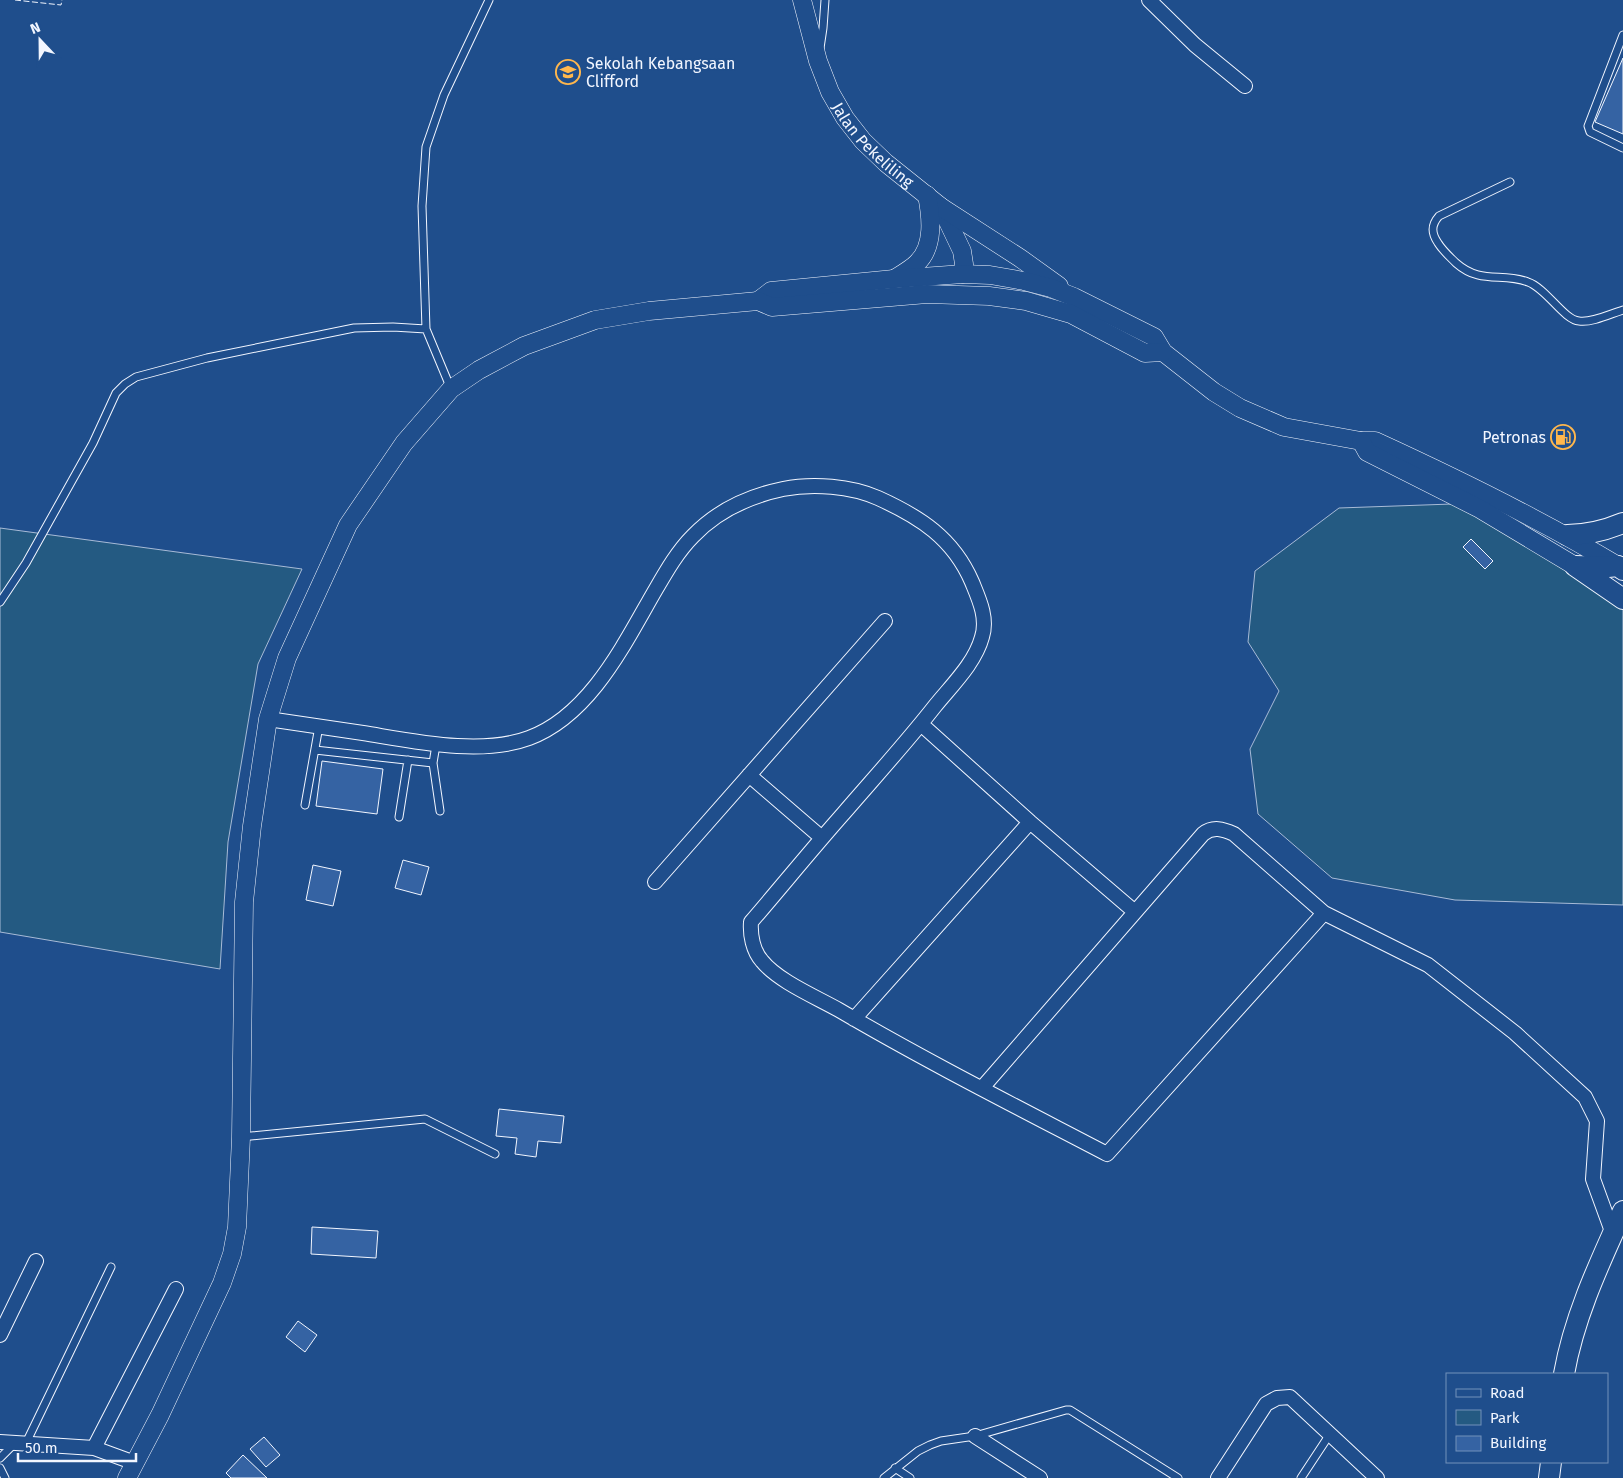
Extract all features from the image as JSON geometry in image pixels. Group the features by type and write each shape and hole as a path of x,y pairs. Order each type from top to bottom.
{"main road":[{"path":"1567,536 1603,532 1623,523"},
{"path":"1575,566 1608,568 1621,563 1623,588"},
{"path":"1575,566 1623,599"},
{"path":"1564,1373 1579,1312 1623,1211"},
{"path":"1549,1478 1551,1463"}],"street":[{"name":"Jalan Pekeliling","path":"802,0 818,60 830,92 863,141 886,163 941,206 962,251 963,274"},
{"path":"1149,0 1245,86"},
{"path":"894,279 918,263 929,240 931,218 927,195"},
{"path":"941,206 1020,258 1074,297"},
{"path":"928,294 963,274"},
{"path":"963,274 989,296"},
{"path":"758,301 771,291 963,274 990,275 1051,288 1074,297 1154,337 1163,352 1214,392 1240,408 1284,427 1361,442 1375,441 1448,474 1621,563"},
{"path":"0,1442 94,1448 131,1470 160,1415 222,1283 232,1254 237,1227 241,1136 244,902 252,826 268,719 287,658 348,525 404,443 451,389 479,370 524,346 595,320 650,311 758,301 772,307 928,294 989,296 1026,302 1071,314 1145,353 1163,352"},
{"path":"1361,442 1367,452 1480,509 1575,566"},
{"path":"268,719 436,745 481,746 528,739 551,727 569,714 610,667 675,556 693,535 713,518 736,504 762,494 793,487 830,486 868,493 903,510 929,526 952,548 966,570 977,594 985,620 984,634 974,656 921,724 752,922 750,935 761,960 775,974 854,1019 1107,1154 1324,913"},
{"path":"655,882 885,621"},
{"path":"921,724 1134,912"},
{"path":"749,775 822,838"},
{"path":"854,1019 1030,822"},
{"path":"982,1088 1202,834 1208,830 1225,829 1234,834 1324,913 1428,964 1515,1033 1585,1097 1597,1121 1593,1179 1613,1234"},
{"path":"0,1335 4,1317 36,1261"},
{"path":"94,1448 176,1289"},
{"path":"1218,1478 1266,1404 1276,1398 1290,1397 1377,1478"},
{"path":"975,1436 1040,1478"}],"lane":[{"path":"451,389 426,329 422,206 426,147 444,95 489,0"},
{"path":"818,60 825,0"},
{"path":"1623,35 1588,126 1590,132 1623,148"},
{"path":"1510,182 1439,216 1433,223 1432,230 1435,239 1443,251 1466,272 1479,276 1530,282 1550,297 1571,318 1578,321 1589,320 1623,310"},
{"path":"0,602 26,562 88,452 116,393 125,384 136,377 207,358 354,328 393,327 426,329"},
{"path":"305,805 319,726"},
{"path":"436,745 433,763 440,811"},
{"path":"315,750 433,763"},
{"path":"399,817 408,760"},
{"path":"241,1136 425,1119 495,1154"},
{"path":"0,1458 20,1443 111,1268"},
{"path":"884,1478 918,1451 930,1445 941,1441 975,1436 1061,1410 1070,1410 1178,1478"},
{"path":"1301,1478 1330,1434"},
{"path":"0,1468 5,1478"},
{"path":"895,1468 910,1478"}],"green space":[{"path":"1452,504 1559,561 1623,606 1623,905 1455,900 1332,878 1258,814 1250,749 1279,691 1248,642 1255,571 1339,508"},
{"path":"0,528 302,569 258,664 228,842 220,969 0,932"}],"building":[{"path":"1623,58 1623,134 1595,122"},
{"path":"1471,539 1493,561 1485,569 1463,547"},
{"path":"322,761 383,769 377,814 316,806"},
{"path":"403,860 429,867 421,895 395,888"},
{"path":"313,865 341,871 333,906 306,900"},
{"path":"499,1109 564,1116 561,1143 538,1141 536,1157 515,1154 517,1138 496,1136"},
{"path":"312,1227 378,1231 376,1258 311,1254"},
{"path":"298,1321 317,1335 305,1352 286,1337"},
{"path":"264,1437 280,1455 266,1467 250,1449"},
{"path":"243,1455 267,1478 231,1478 226,1473"}],"fence":[{"path":"15,0 61,5 62,0"}],"place":[{"name":"Sekolah Kebangsaan Clifford","path":"568,72"},
{"name":"Petronas","path":"1563,437"}]}
